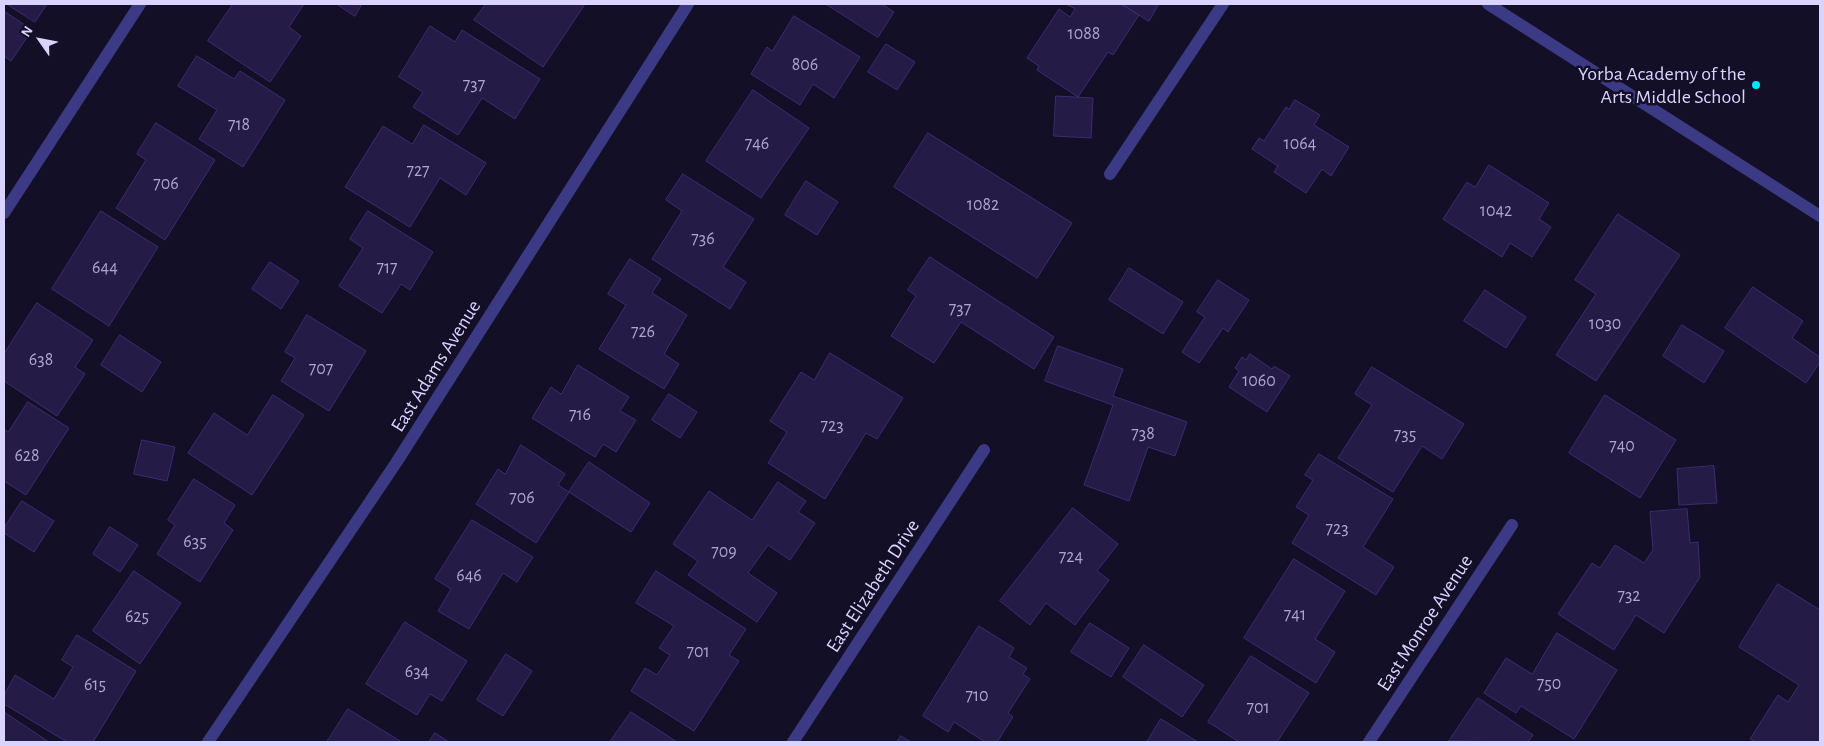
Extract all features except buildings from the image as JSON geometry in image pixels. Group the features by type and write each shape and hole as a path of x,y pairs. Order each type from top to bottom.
{"street":[{"path":"4,213 140,4"},
{"name":"East Adams Avenue","path":"208,742 396,463 688,4"},
{"path":"1110,174 1223,4"},
{"path":"1488,4 1820,216"},
{"name":"East Elizabeth Drive","path":"793,742 984,450"},
{"name":"East Monroe Avenue","path":"1369,742 1512,525"}],"place":[{"name":"Yorba Academy of the Arts Middle School","path":"1756,85"}]}
